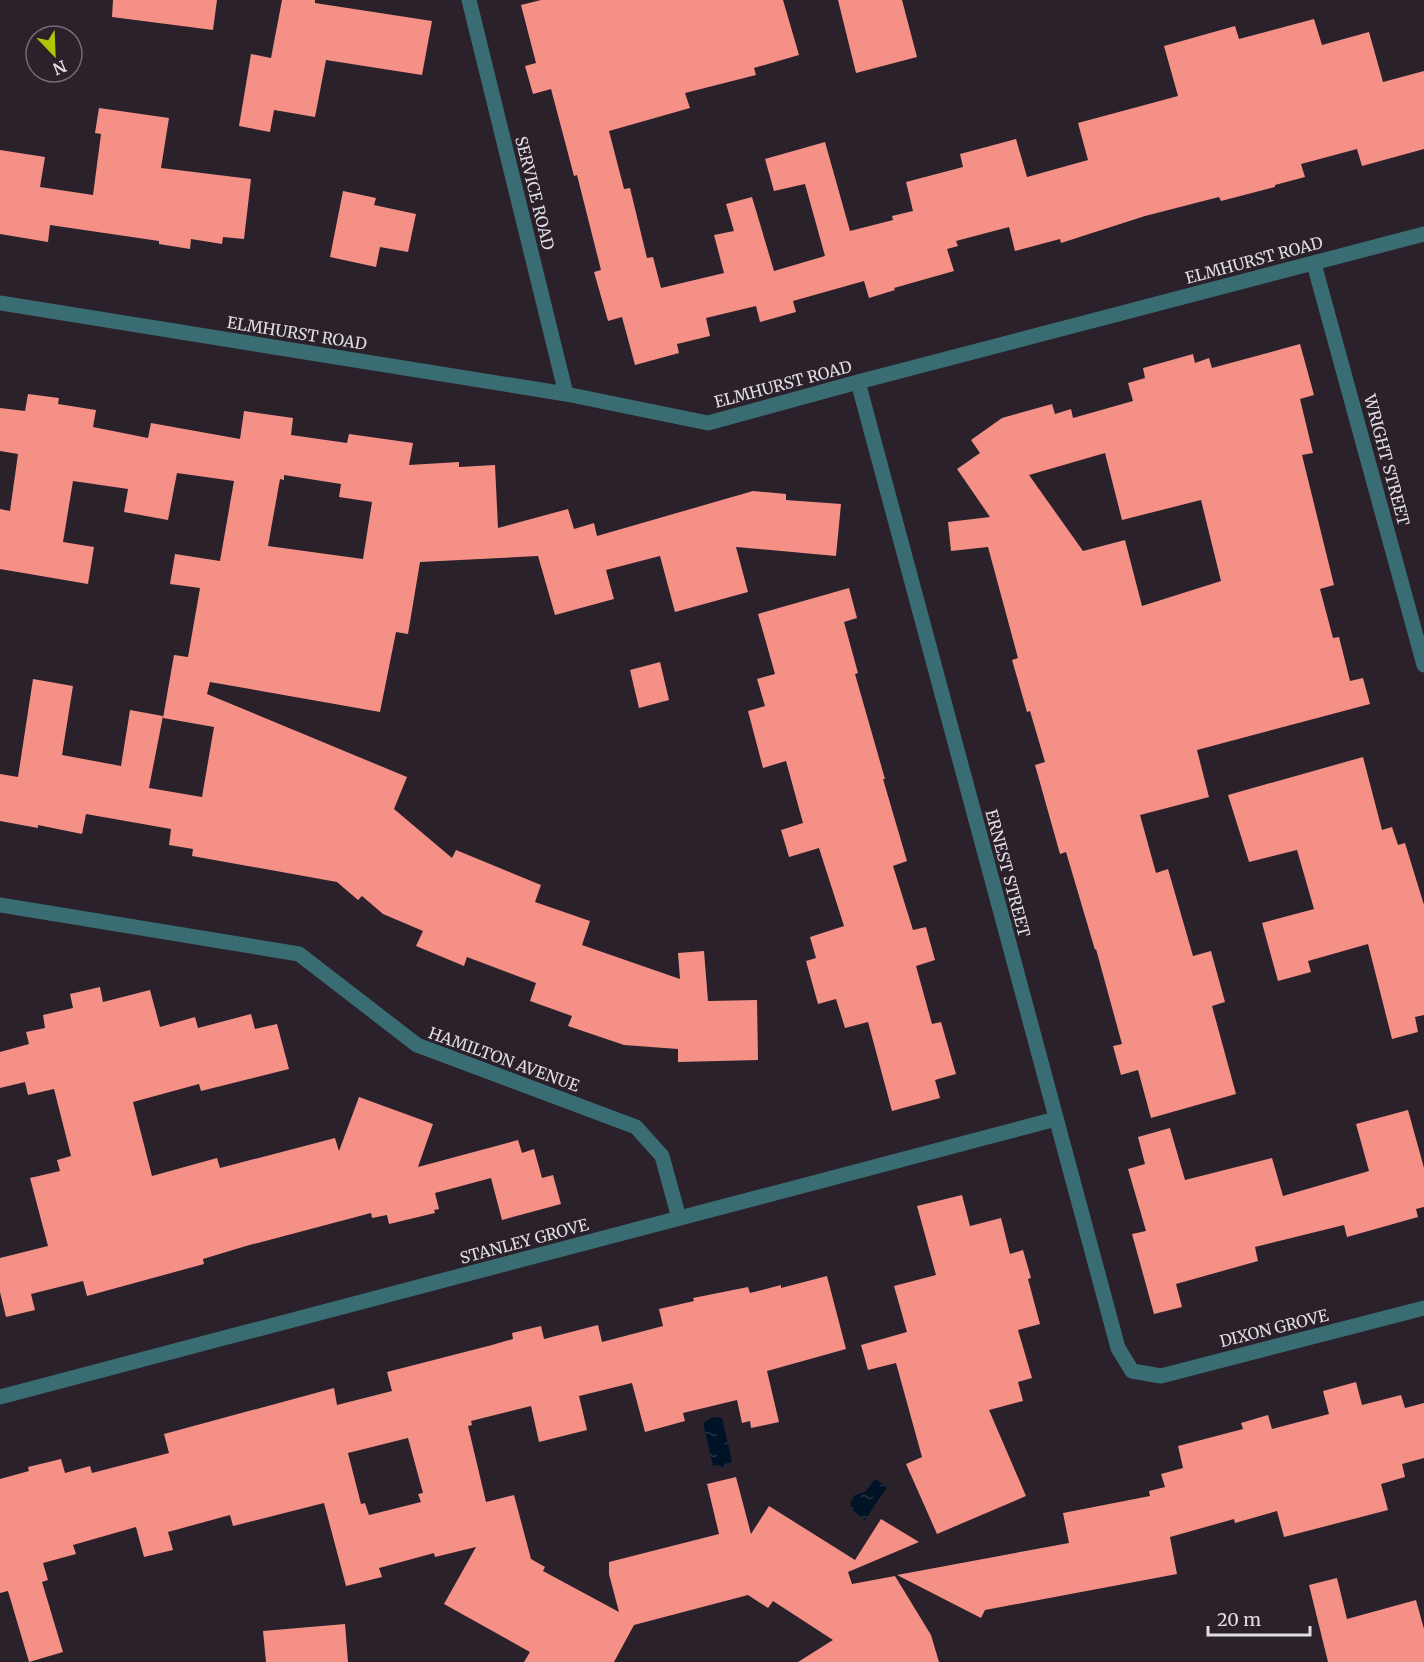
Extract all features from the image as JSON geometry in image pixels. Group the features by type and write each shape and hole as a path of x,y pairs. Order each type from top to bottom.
{"street":[{"name":"SERVICE ROAD","path":"469,0 566,394"},
{"name":"ELMHURST ROAD","path":"0,303 566,394 708,423 1424,234"},
{"name":"WRIGHT STREET","path":"1314,264 1424,665"},
{"name":"ERNEST STREET","path":"858,382 1118,1348 1132,1371"},
{"name":"HAMILTON AVENUE","path":"0,905 299,954 417,1045 636,1127 662,1156 679,1218"},
{"name":"STANLEY GROVE","path":"0,1397 1056,1119"},
{"name":"DIXON GROVE","path":"1132,1371 1161,1376 1424,1308"}],"water":[{"path":"713,1417 722,1418 732,1461 723,1467 713,1466 703,1423"},
{"path":"875,1479 887,1487 865,1520 851,1509 851,1502 855,1495 865,1492"}],"building":[{"path":"113,0 217,0 213,30 112,17"},
{"path":"282,0 315,0 315,3 432,21 422,75 326,60 315,117 274,110 270,132 239,126 251,54 271,58"},
{"path":"541,0 783,0 799,55 754,68 756,75 685,93 690,108 609,131 624,189 630,188 647,258 653,257 661,288 724,273 714,235 734,231 726,204 752,197 774,271 825,256 805,184 774,191 765,159 825,142 850,231 893,220 892,216 913,211 906,182 963,167 960,154 1016,139 1027,177 1088,160 1078,123 1178,96 1164,46 1235,26 1239,39 1314,19 1322,45 1369,32 1383,82 1424,71 1424,149 1362,166 1357,149 1301,164 1305,177 1275,185 1275,187 1221,201 1219,197 1145,216 1061,243 1060,239 1015,251 1009,227 956,241 958,246 947,249 954,271 894,288 895,290 869,298 864,281 793,301 796,312 760,322 756,306 706,318 710,336 677,344 679,353 635,365 622,317 608,321 594,272 601,270 577,175 574,176 551,89 533,94 525,66 536,63 521,5"},
{"path":"838,0 902,0 917,57 856,73"},
{"path":"99,108 169,118 161,168 251,179 244,239 223,237 222,244 191,239 190,249 159,244 159,241 50,225 48,242 0,234 0,150 45,157 40,187 93,195 101,134 95,133"},
{"path":"343,191 376,198 374,205 416,214 408,252 380,247 376,267 330,257"},
{"path":"1300,344 1314,395 1300,399 1313,453 1302,455 1334,585 1320,589 1333,638 1339,637 1350,681 1363,678 1370,704 1197,750 1209,797 1140,815 1156,873 1168,869 1193,956 1211,951 1225,1002 1212,1006 1236,1094 1151,1118 1138,1070 1121,1075 1113,1046 1122,1044 1066,852 1060,854 1035,765 1045,762 1012,660 1018,658 988,547 951,551 948,522 990,517 957,469 980,453 971,440 1002,418 1052,404 1055,414 1071,409 1073,418 1133,401 1128,383 1145,378 1143,368 1193,354 1195,363 1209,358 1212,368","holes":["1105,453 1122,520 1201,500 1221,581 1142,606 1125,540 1083,551 1029,475"]},
{"path":"28,394 59,398 58,404 96,410 93,427 148,438 151,423 240,439 244,411 293,418 291,435 347,443 349,434 413,443 409,465 459,462 459,467 495,465 498,528 568,509 574,529 594,523 597,536 753,491 786,494 786,500 841,504 836,556 736,547 748,592 675,612 660,556 606,570 614,599 555,615 538,556 420,562 408,634 396,632 380,712 210,682 207,694 407,777 394,809 452,858 456,850 541,885 535,902 590,921 582,945 680,979 678,953 704,951 708,1001 757,1000 758,1060 678,1062 678,1049 624,1045 568,1026 572,1016 530,1001 536,983 467,957 464,966 416,946 423,931 383,914 362,896 358,900 337,882 192,856 193,849 169,845 171,829 86,814 82,834 38,825 38,828 0,821 0,774 18,777 33,679 73,686 62,755 121,766 130,710 163,716 149,788 202,797 214,727 163,718 174,655 188,657 200,588 170,584 175,554 220,561 234,481 177,473 168,520 124,512 128,489 73,481 63,542 94,547 88,584 0,569 0,509 10,511 18,454 0,451 0,408 25,411","holes":["284,475 341,484 339,497 372,502 363,559 268,546 280,479 284,480"]},
{"path":"849,588 857,618 844,622 858,673 855,674 907,861 893,866 913,930 926,927 935,960 916,966 932,1024 941,1022 956,1074 935,1080 940,1098 892,1111 868,1022 845,1028 836,999 818,1004 806,961 816,958 810,937 844,926 819,848 789,857 781,830 803,823 786,761 763,768 748,711 765,706 757,679 775,674 758,614"},
{"path":"660,662 669,700 639,708 630,670"},
{"path":"1363,757 1382,830 1392,827 1398,845 1405,843 1424,905 1424,1015 1415,1017 1418,1032 1392,1039 1368,944 1308,961 1311,972 1278,981 1262,923 1314,909 1297,850 1249,862 1228,795"},
{"path":"100,987 103,1002 150,990 160,1027 195,1017 198,1028 251,1014 255,1029 277,1024 289,1069 201,1091 199,1084 133,1102 152,1176 217,1158 220,1168 335,1138 339,1151 359,1097 433,1124 418,1167 518,1140 522,1153 534,1149 542,1178 553,1175 561,1204 502,1220 491,1178 435,1193 439,1209 434,1210 435,1213 389,1224 387,1215 372,1218 371,1213 246,1246 203,1259 204,1264 87,1296 83,1281 31,1294 35,1310 6,1317 0,1292 0,1258 48,1246 30,1178 60,1171 57,1160 71,1156 54,1089 28,1095 25,1082 0,1088 0,1052 29,1044 26,1032 45,1028 43,1015 73,1008 70,994"},
{"path":"1408,1110 1424,1168 1424,1207 1416,1209 1418,1217 1347,1237 1344,1225 1255,1247 1258,1261 1176,1284 1182,1307 1154,1314 1132,1234 1146,1231 1128,1169 1145,1164 1138,1137 1170,1128 1185,1180 1272,1158 1283,1196 1369,1171 1356,1124"},
{"path":"962,1195 970,1226 1001,1218 1010,1254 1023,1250 1040,1324 1018,1330 1032,1378 1018,1382 1023,1401 989,1410 1026,1496 937,1534 906,1464 922,1457 896,1363 868,1370 861,1345 907,1332 894,1286 936,1275 917,1206"},
{"path":"827,1276 846,1349 767,1371 779,1422 751,1428 750,1421 742,1423 737,1400 683,1413 685,1421 645,1432 632,1383 579,1396 587,1430 539,1442 531,1406 471,1421 472,1425 468,1426 486,1502 514,1495 531,1559 545,1567 543,1571 619,1612 609,1574 609,1562 719,1534 707,1484 736,1477 751,1534 769,1506 855,1560 881,1519 919,1542 848,1572 852,1584 895,1576 931,1635 939,1662 798,1662 833,1640 773,1601 768,1608 748,1595 634,1625 614,1662 524,1662 530,1652 444,1604 476,1547 435,1557 434,1553 379,1568 382,1577 346,1586 324,1503 233,1526 230,1515 168,1532 173,1550 144,1557 136,1527 73,1545 76,1554 43,1563 48,1580 42,1582 63,1652 29,1662 8,1591 0,1593 0,1479 29,1471 28,1467 61,1459 65,1473 90,1466 92,1473 169,1453 164,1434 334,1388 337,1405 392,1391 387,1372 513,1339 512,1333 541,1326 544,1339 598,1325 602,1342 663,1326 659,1309 694,1301 693,1298 748,1287 750,1293 781,1285 781,1288","holes":["408,1438 423,1493 418,1494 421,1502 369,1515 365,1503 361,1504 348,1453"]},
{"path":"1356,1382 1362,1405 1401,1395 1405,1408 1424,1403 1424,1458 1402,1464 1405,1477 1381,1484 1388,1510 1284,1537 1277,1511 1235,1523 1234,1519 1170,1537 1177,1574 985,1610 981,1618 897,1575 1069,1543 1063,1513 1150,1496 1149,1491 1165,1487 1161,1474 1183,1468 1178,1446 1243,1429 1241,1423 1268,1415 1272,1429 1329,1414 1323,1391"},
{"path":"1337,1578 1347,1619 1416,1600 1424,1629 1424,1662 1328,1662 1309,1585"},
{"path":"345,1624 348,1662 266,1662 263,1631"}]}
